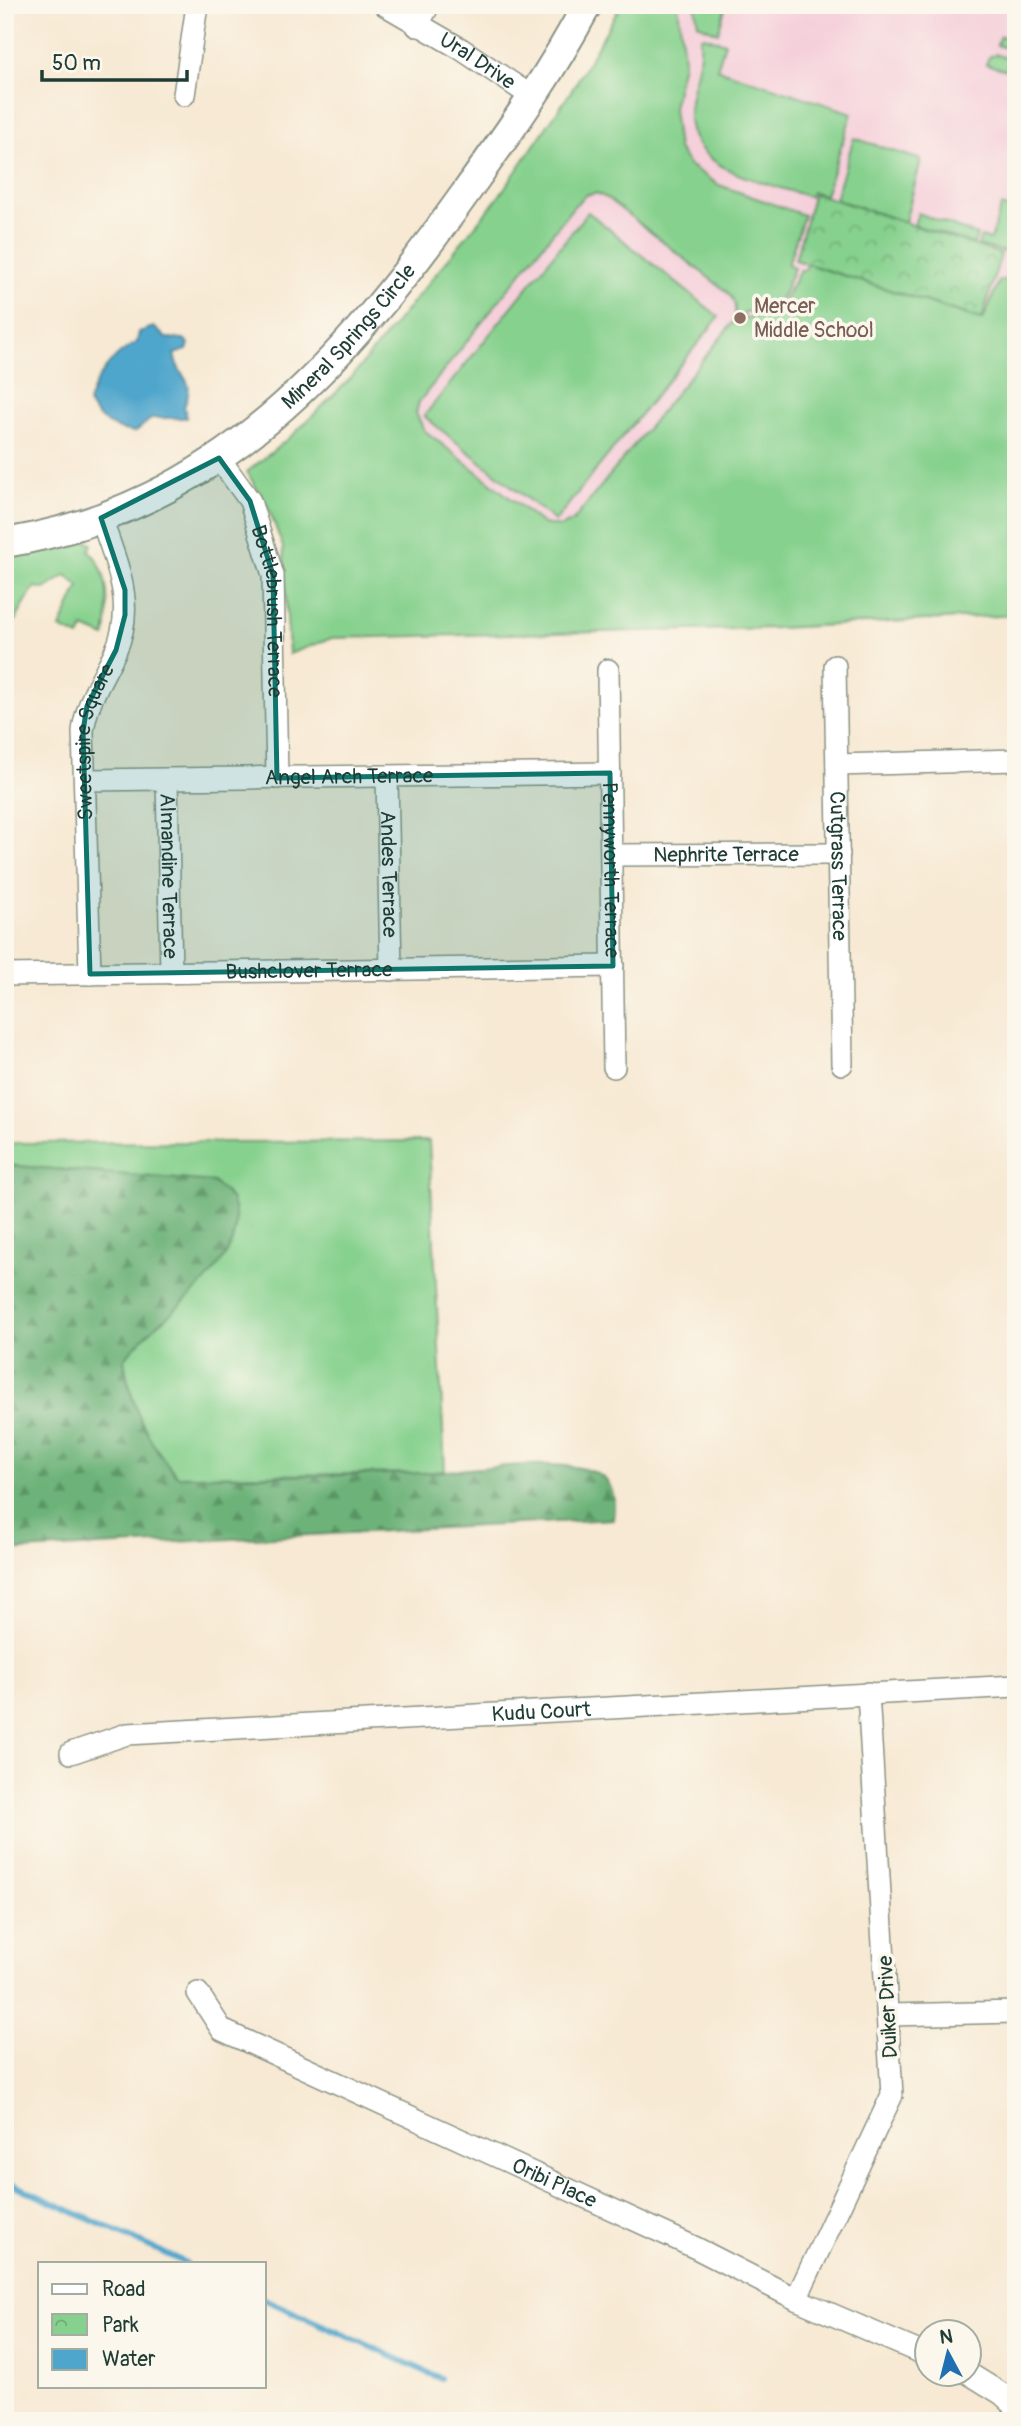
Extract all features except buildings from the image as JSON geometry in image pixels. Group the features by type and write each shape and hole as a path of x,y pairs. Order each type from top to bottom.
{"street":[{"path":"184,95 197,5"},
{"name":"Ural Drive","path":"385,5 417,26 461,49 534,98"},
{"path":"417,26 429,5"},
{"name":"Mineral Springs Circle","path":"5,543 101,518 219,458 280,412 333,361 439,230 548,77 587,5"},
{"name":"Bottlebrush Terrace","path":"219,458 250,501 274,575 277,778"},
{"name":"Sweetspire Square","path":"90,974 87,780 83,732 88,706 116,650 125,615 125,590 101,518"},
{"name":"Cutgrass Terrace","path":"835,666 842,1064"},
{"name":"Pennyworth Terrace","path":"608,670 614,1067"},
{"path":"837,765 1016,760"},
{"name":"Angel Arch Terrace","path":"87,780 610,773"},
{"name":"Andes Terrace","path":"387,778 391,970"},
{"name":"Almandine Terrace","path":"167,780 171,972"},
{"name":"Nephrite Terrace","path":"612,855 839,854"},
{"name":"Bushclover Terrace","path":"5,975 612,966"},
{"name":"Kudu Court","path":"71,1753 127,1734 1016,1686"},
{"name":"Duiker Drive","path":"796,2299 892,2095 890,2015 868,1693"},
{"name":"Oribi Place","path":"198,1993 222,2030 696,2248 796,2299 912,2349"},
{"path":"890,2015 1016,2012"},
{"path":"982,2382 1016,2407"}],"highlighted area":[{"path":"219,458 250,501 273,575 277,778 610,773 613,966 90,974 83,731 87,706 116,650 125,615 125,590 101,518"}],"shaded area":[{"name":"Mercer Middle School","path":"672,5 1016,5 1016,615 781,628 332,638 368,429"}],"green space":[{"path":"621,5 678,5 684,59 673,108 678,149 689,165 719,185 804,215 788,264 794,268 783,295 773,306 745,312 743,319 778,313 800,270 805,270 807,264 983,320 999,281 1016,278 1016,615 781,628 332,638 289,654 283,547 268,507 247,472 294,434 351,378 497,199 572,90","holes":["596,193 607,198 727,292 735,306 734,321 573,521 561,527 543,524 424,430 416,413 419,402 574,206 586,195"]},
{"path":"695,5 726,5 718,33 698,24"},
{"path":"704,36 725,43 717,69 852,113 825,195 812,192 810,197 752,179 715,161 701,148 692,132 689,112 700,38"},
{"path":"1000,36 1016,40 1016,51 997,45"},
{"path":"995,54 1016,61 1016,73 986,64 989,57"},
{"path":"854,138 921,160 905,222 835,199"},
{"path":"814,193 1001,254 982,319 795,260"},
{"path":"1001,206 1016,211 1016,255 978,245 981,237 991,240"},
{"path":"588,212 719,317 555,521 424,416"},
{"path":"918,213 977,235 974,244 914,225"},
{"path":"84,540 92,544 89,551 96,559 105,579 108,615 105,637 84,628 79,637 60,628 79,586 66,575 45,589 36,587 31,592 5,640 5,558"},
{"path":"429,1141 445,1471 421,1473 177,1476 148,1436 131,1393 124,1360 138,1340 167,1318 213,1182 5,1165 5,1145 16,1143"},
{"path":"5,1165 213,1182 232,1201 235,1225 229,1247 216,1268 138,1343 124,1360 135,1407 149,1436 177,1476 392,1474 514,1466 565,1466 586,1469 606,1480 613,1496 613,1519 5,1551"}],"water":[{"path":"154,327 166,338 184,339 189,344 187,350 174,354 179,370 188,384 188,397 184,407 187,418 152,418 135,432 107,424 88,403 96,384 106,367 137,342 139,332"}],"waterway":[{"path":"5,2181 184,2262"},
{"path":"266,2300 440,2378"}],"place":[{"name":"Mercer Middle School","path":"740,318"}]}
